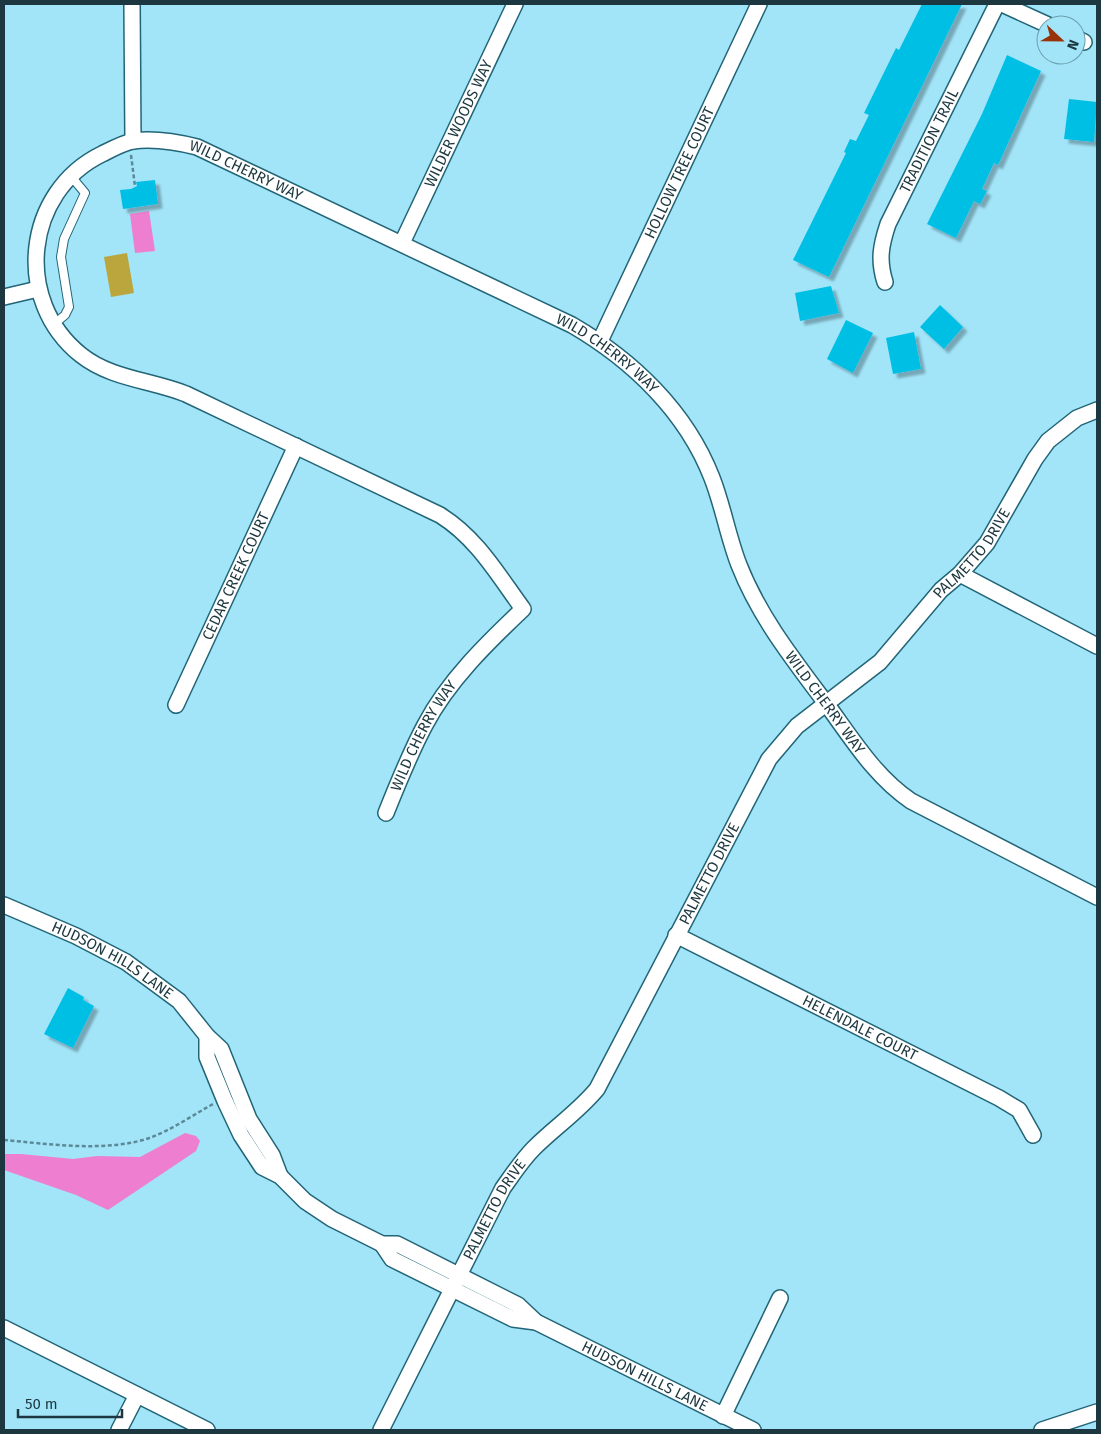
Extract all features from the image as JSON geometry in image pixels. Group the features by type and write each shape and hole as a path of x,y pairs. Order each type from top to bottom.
{"street":[{"path":"132,4 132,146"},
{"name":"WILDER WOODS WAY","path":"402,243 515,4"},
{"name":"HOLLOW TREE COURT","path":"600,341 759,4"},
{"name":"TRADITION TRAIL","path":"885,282 880,260 880,247 888,224 997,4"},
{"path":"1002,4 1036,20"},
{"name":"WILD CHERRY WAY","path":"386,812 426,724 443,698 496,635 524,609 484,554 455,524 440,514 186,394 169,387 117,375 81,355 53,324 43,306 35,270 38,230 45,211 70,175 93,158 132,146 172,141 197,147 402,243 572,325 600,341 641,375 665,400 687,431 711,475 738,563 757,605 785,648 871,765 897,792 928,811 1097,897"},
{"path":"4,297 38,289"},
{"name":"PALMETTO DRIVE","path":"381,1430 503,1188 518,1166 536,1146 584,1105 597,1089 769,760 797,726 880,662 941,590 960,574 987,543 1000,524 1034,459 1048,441 1077,418 1097,410"},
{"name":"CEDAR CREEK COURT","path":"176,706 296,446"},
{"path":"960,574 1097,646"},
{"name":"HUDSON HILLS LANE","path":"4,905 76,936 126,962 179,1001 207,1036 221,1049 249,1119 272,1155 280,1176 318,1210 382,1244 397,1244 454,1282 518,1305 536,1322 753,1430"},
{"name":"HELENDALE COURT","path":"676,935 999,1098 1018,1110 1033,1135"},
{"path":"723,1416 780,1298"},
{"path":"4,1328 207,1430"},
{"path":"119,1430 137,1395"},
{"path":"1042,1430 1097,1412"}],"lane":[{"path":"53,324 65,315 69,307 63,278 62,248 70,221 85,193 70,175"}],"path":[{"path":"132,146 134,186"},
{"path":"4,1140 65,1145 126,1144 153,1136 214,1104"}],"shaded area":[{"path":"149,211 155,251 135,253 130,214"},
{"path":"127,253 134,293 111,297 104,257"},
{"path":"185,1133 196,1136 200,1141 196,1151 108,1210 76,1195 4,1170 4,1154 73,1159 97,1156 140,1157"}],"building":[{"path":"922,4 962,4 829,277 793,260 846,153 844,152 850,139 856,141 869,115 864,113 896,48 899,50"},
{"path":"1007,55 1041,71 998,165 994,163 982,189 987,191 980,204 974,201 956,238 927,224 982,114"},
{"path":"1069,99 1097,102 1094,142 1064,139"},
{"path":"155,180 158,204 123,209 120,190 131,189 137,186 136,182"},
{"path":"831,286 839,313 800,321 795,293"},
{"path":"940,305 963,327 944,349 920,327"},
{"path":"846,320 873,333 853,373 827,359"},
{"path":"914,332 921,369 893,374 886,338"},
{"path":"68,988 84,997 83,1000 94,1006 73,1048 44,1034"}]}
